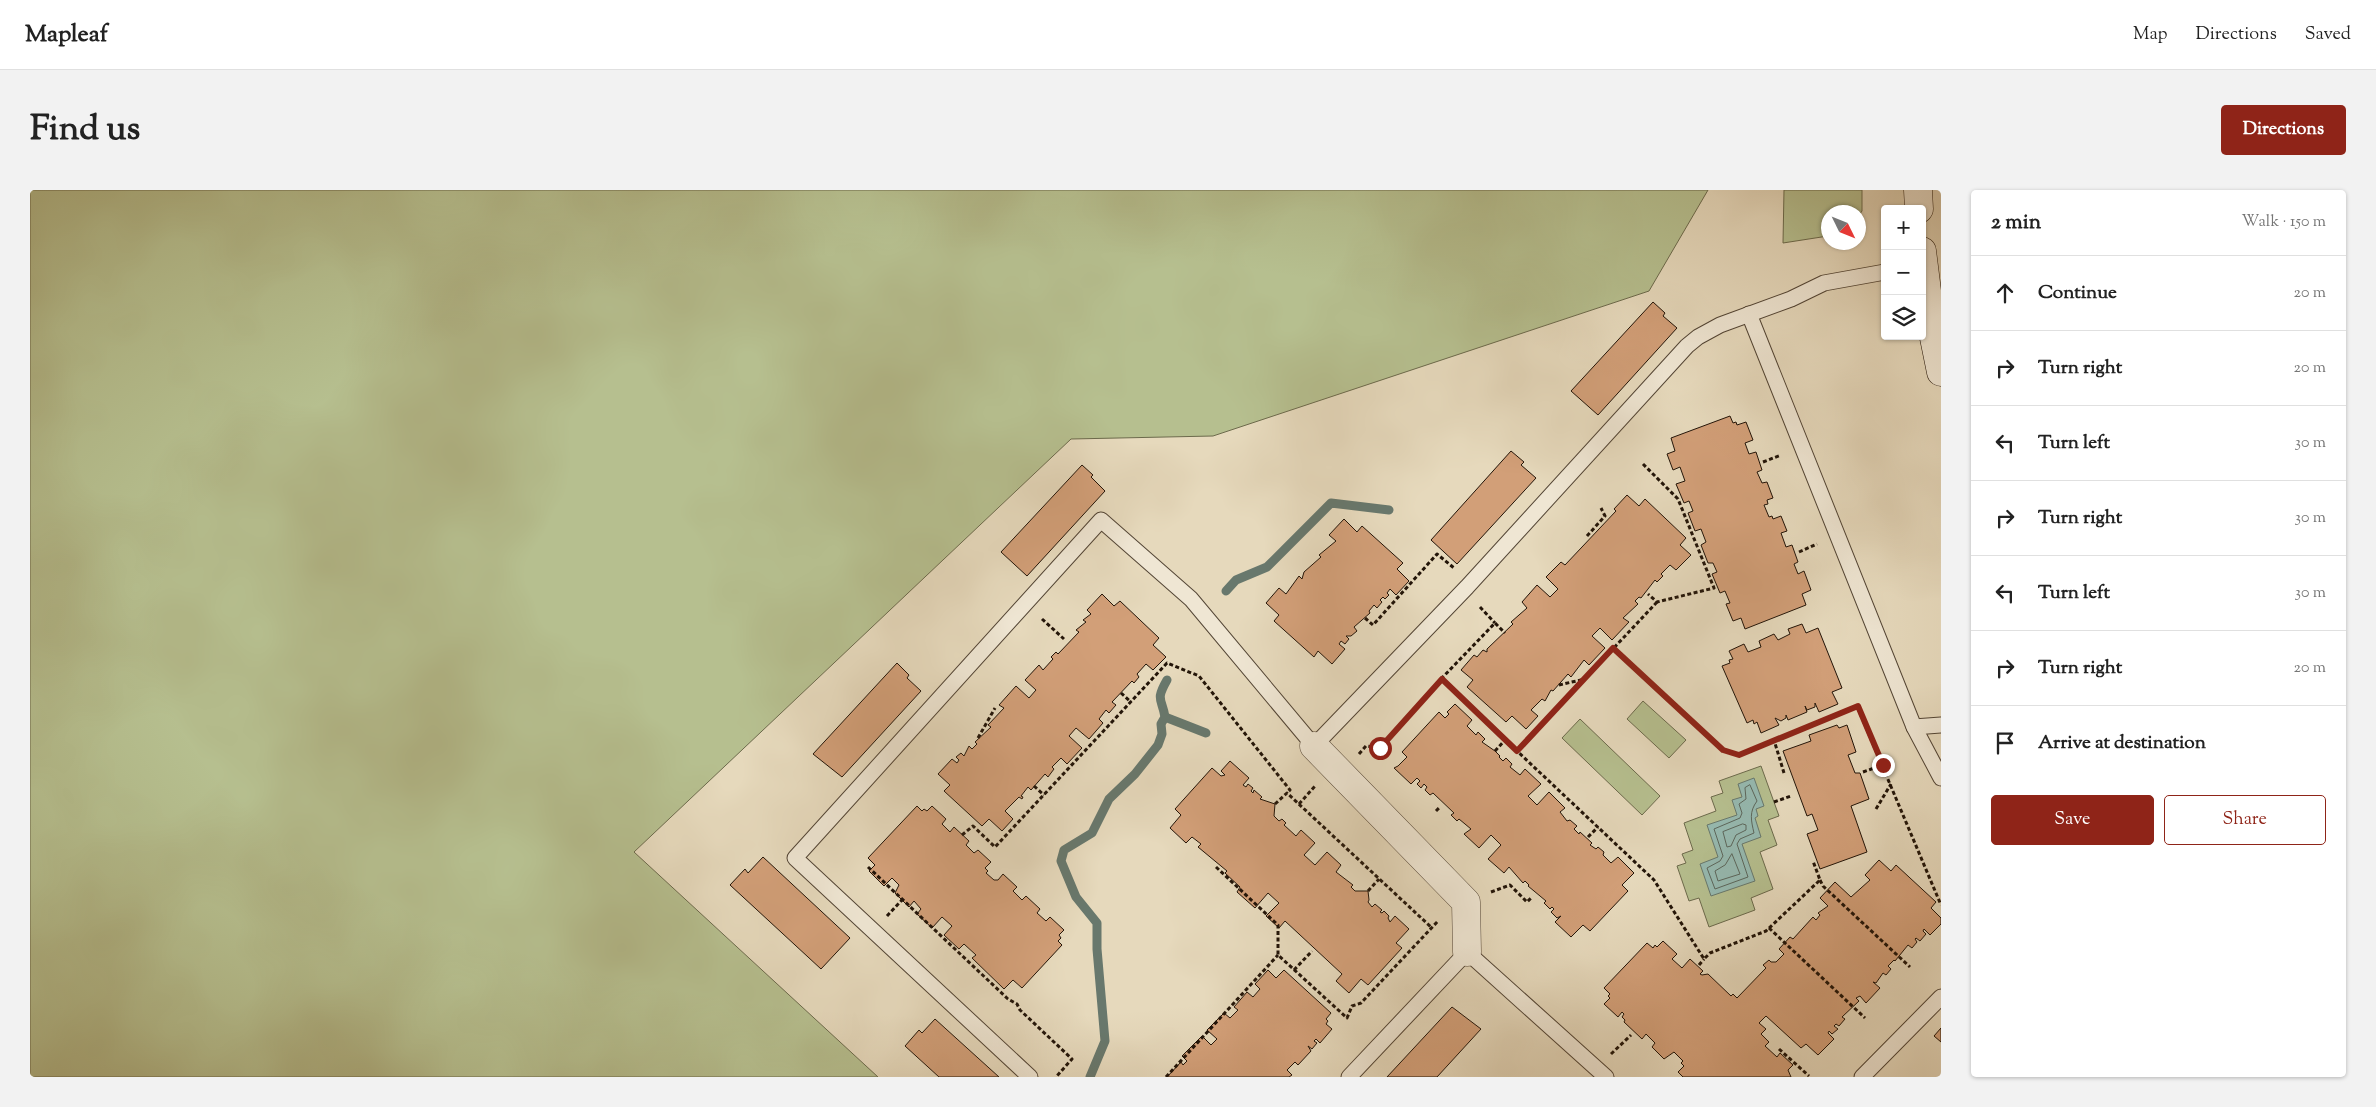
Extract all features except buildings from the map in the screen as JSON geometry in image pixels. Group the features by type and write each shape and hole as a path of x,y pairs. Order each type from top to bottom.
{"street":[{"path":"1918,190 1919,205"},
{"path":"1927,263 1941,372"},
{"path":"1314,746 1466,902 1467,952"}],"lane":[{"path":"1030,1077 795,858 1101,520 1191,599 1314,746 1467,587 1686,346 1720,325 1791,299 1824,283 1881,273"},
{"path":"1749,314 1914,727 1941,778"},
{"path":"1914,727 1941,725"},
{"path":"1349,1077 1467,952 1606,1077"},
{"path":"1862,1077 1941,997"}],"path":[{"path":"1517,751 1657,602 1714,588 1678,499 1643,464"},
{"path":"1587,536 1605,516 1601,508"},
{"path":"1365,618 1373,625 1437,554 1456,570"},
{"path":"1648,594 1657,602"},
{"path":"1480,607 1505,633"},
{"path":"1042,618 1064,639"},
{"path":"1356,757 1366,746 1380,748 1495,623"},
{"path":"1613,648 1723,750 1739,755 1858,706 1892,783 1941,904"},
{"path":"962,835 973,826 995,847 1167,663 1199,676 1290,790 1275,804"},
{"path":"1442,679 1654,880 1704,959"},
{"path":"1559,685 1585,679"},
{"path":"1121,693 1131,702"},
{"path":"978,738 995,708"},
{"path":"1495,751 1505,740"},
{"path":"1774,740 1784,773"},
{"path":"1863,772 1883,765"},
{"path":"1299,804 1319,782"},
{"path":"1876,809 1892,783"},
{"path":"1034,786 1044,795"},
{"path":"1287,793 1432,928"},
{"path":"1774,802 1792,796"},
{"path":"1588,837 1598,827"},
{"path":"1813,861 1824,886 1910,967"},
{"path":"868,867 1008,999 1017,1004 1020,1010 1072,1059 1056,1077"},
{"path":"1166,1077 1278,955 1278,925 1216,867"},
{"path":"1368,890 1379,879"},
{"path":"1699,965 1710,953 1766,931 1820,880"},
{"path":"1486,893 1510,885 1527,902 1532,897"},
{"path":"885,918 902,900"},
{"path":"1278,955 1347,1018 1352,1006 1361,1003 1443,916"},
{"path":"1769,928 1865,1018"},
{"path":"1294,970 1312,951"},
{"path":"1609,1055 1631,1036"},
{"path":"1779,1049 1809,1076"}],"green space":[{"path":"30,190 1708,190 1649,291 1213,436 1071,439 634,852 878,1077 30,1077"},
{"path":"1784,190 1862,190 1862,205 1821,205 1821,237 1783,243"},
{"path":"1643,701 1686,740 1669,758 1627,719"},
{"path":"1580,719 1660,796 1642,815 1562,738"},
{"path":"1761,766 1779,816 1768,820 1777,845 1760,852 1773,889 1751,898 1755,910 1709,927 1699,898 1689,901 1677,866 1686,863 1682,854 1693,850 1684,823 1716,811 1711,797 1723,793 1719,781"}],"water":[{"path":"1754,778 1764,806 1756,809 1758,816 1755,818 1761,837 1742,844 1755,881 1711,896 1700,864 1718,857 1707,825 1737,815 1732,800 1742,797 1738,784"}],"waterway":[{"path":"1226,591 1236,580 1267,567 1331,503 1389,510"},
{"path":"1090,1077 1105,1041 1097,949 1097,923 1076,897 1061,861 1064,850 1092,833 1109,799 1135,774 1158,745 1162,734 1161,724 1165,717 1160,696 1167,680"},
{"path":"1165,717 1206,733"}],"route":[{"path":"1380,748 1442,679 1517,751 1613,648 1723,750 1739,755 1858,706 1883,765"}]}
